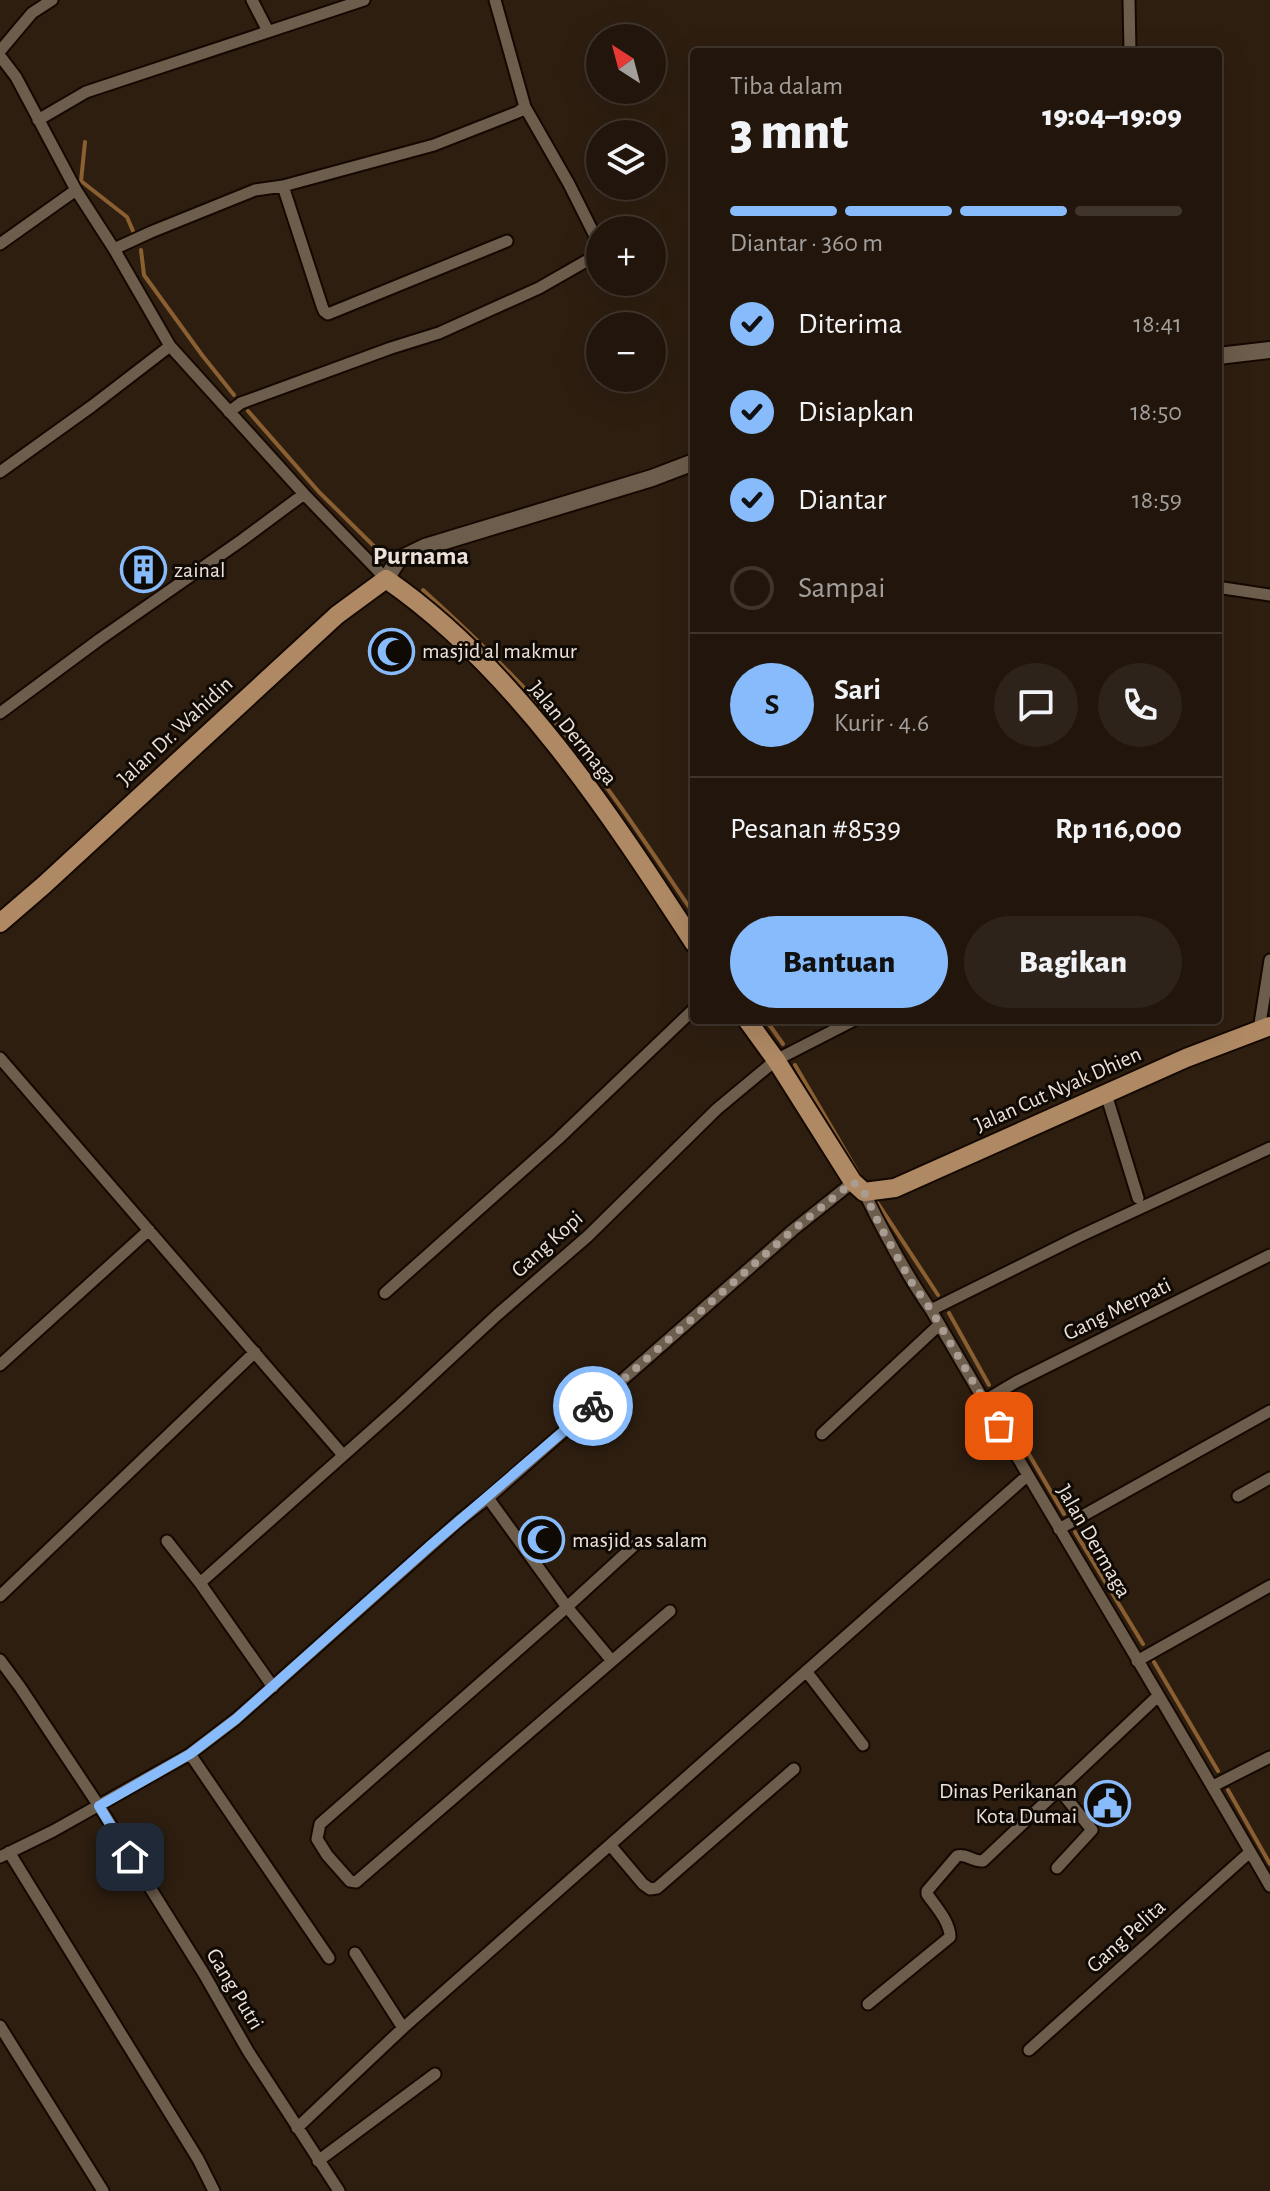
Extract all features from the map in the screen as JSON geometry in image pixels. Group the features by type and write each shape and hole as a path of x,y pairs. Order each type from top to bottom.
{"main road":[{"name":"Jalan Dr. Wahidin","path":"0,923 337,615 386,579"},
{"name":"Jalan Dermaga","path":"386,579 439,620 529,713 605,811 690,937"},
{"name":"Jalan Dermaga","path":"750,1024 859,1187"},
{"name":"Jalan Cut Nyak Dhien","path":"859,1187 895,1188 1186,1058 1264,1028"}],"street":[{"path":"52,0 32,13 0,54 16,77 76,190 170,346 386,579 398,560 425,547 690,464"},
{"path":"252,0 268,31"},
{"path":"38,120 86,92 364,0"},
{"path":"229,412 241,403 439,333 539,288 595,256 594,234 525,107 495,0"},
{"path":"1129,0 1130,48"},
{"path":"114,249 255,190 283,186 434,145 525,107"},
{"path":"283,186 322,306 331,315 507,241"},
{"path":"0,244 76,190"},
{"path":"0,472 170,346"},
{"path":"1222,356 1270,350"},
{"path":"0,713 304,494"},
{"path":"1222,588 1270,595"},
{"path":"1264,1028 1270,960"},
{"path":"385,1293 558,1139 690,1013"},
{"name":"Gang Kopi","path":"200,1583 588,1236 717,1109 776,1060 846,1024"},
{"path":"0,1058 343,1455"},
{"path":"1106,1094 1138,1198"},
{"path":"931,1310 1078,1237 1270,1148"},
{"path":"214,2191 198,2159 5,1855 190,1754 236,1719 793,1230 859,1187"},
{"name":"Jalan Dermaga","path":"859,1187 912,1283 931,1310 1269,1883"},
{"path":"0,1365 149,1230"},
{"name":"Gang Merpati","path":"984,1401 1270,1255"},
{"path":"822,1434 939,1325"},
{"path":"0,1596 255,1352"},
{"path":"1059,1529 1270,1411"},
{"path":"297,2128 403,2028 1028,1475"},
{"path":"1238,1496 1270,1478"},
{"path":"488,1498 567,1607 612,1661"},
{"path":"167,1541 273,1687"},
{"path":"638,1542 320,1824 317,1839 327,1855 350,1881 356,1882 670,1611"},
{"path":"1137,1661 1270,1586"},
{"name":"Gang Putri","path":"0,1660 99,1806 339,2191"},
{"path":"806,1671 863,1745"},
{"path":"868,2004 950,1937 948,1927 927,1894 957,1856 965,1855 976,1862 983,1861 1158,1696"},
{"path":"190,1754 329,1958"},
{"path":"1213,1786 1270,1757"},
{"path":"611,1846 643,1884 650,1889 657,1888 794,1769"},
{"path":"1057,1868 1092,1830 1059,1789"},
{"name":"Gang Pelita","path":"1029,2050 1250,1852"},
{"path":"355,1953 403,2028"},
{"path":"0,2026 103,2191"},
{"path":"318,2161 435,2074"}],"waterway":[{"path":"85,142 81,181 127,217 133,231"},
{"path":"141,250 144,275 234,395"},
{"path":"248,411 319,492 391,563"},
{"path":"423,590 497,659 565,734 615,799 690,908"},
{"path":"769,1024 783,1044"},
{"path":"795,1065 860,1176"},
{"path":"877,1202 938,1295"},
{"path":"949,1313 989,1385"},
{"path":"1000,1405 1064,1514"},
{"path":"1075,1532 1143,1644"},
{"path":"1154,1662 1218,1771"},
{"path":"1228,1790 1270,1864"}],"way so far":[{"path":"593,1406 793,1230 853,1182 864,1192 912,1283 999,1426"}],"place":[{"name":"zainal","path":"143,570"},
{"name":"masjid al makmur","path":"391,651"},
{"name":"masjid as salam","path":"541,1540"},
{"name":"Dinas Perikanan Kota Dumai","path":"1108,1804"}],"district":[{"name":"Purnama","path":"421,556"}],"route":[{"path":"130,1857 99,1806 190,1754 236,1719 593,1406"}]}
